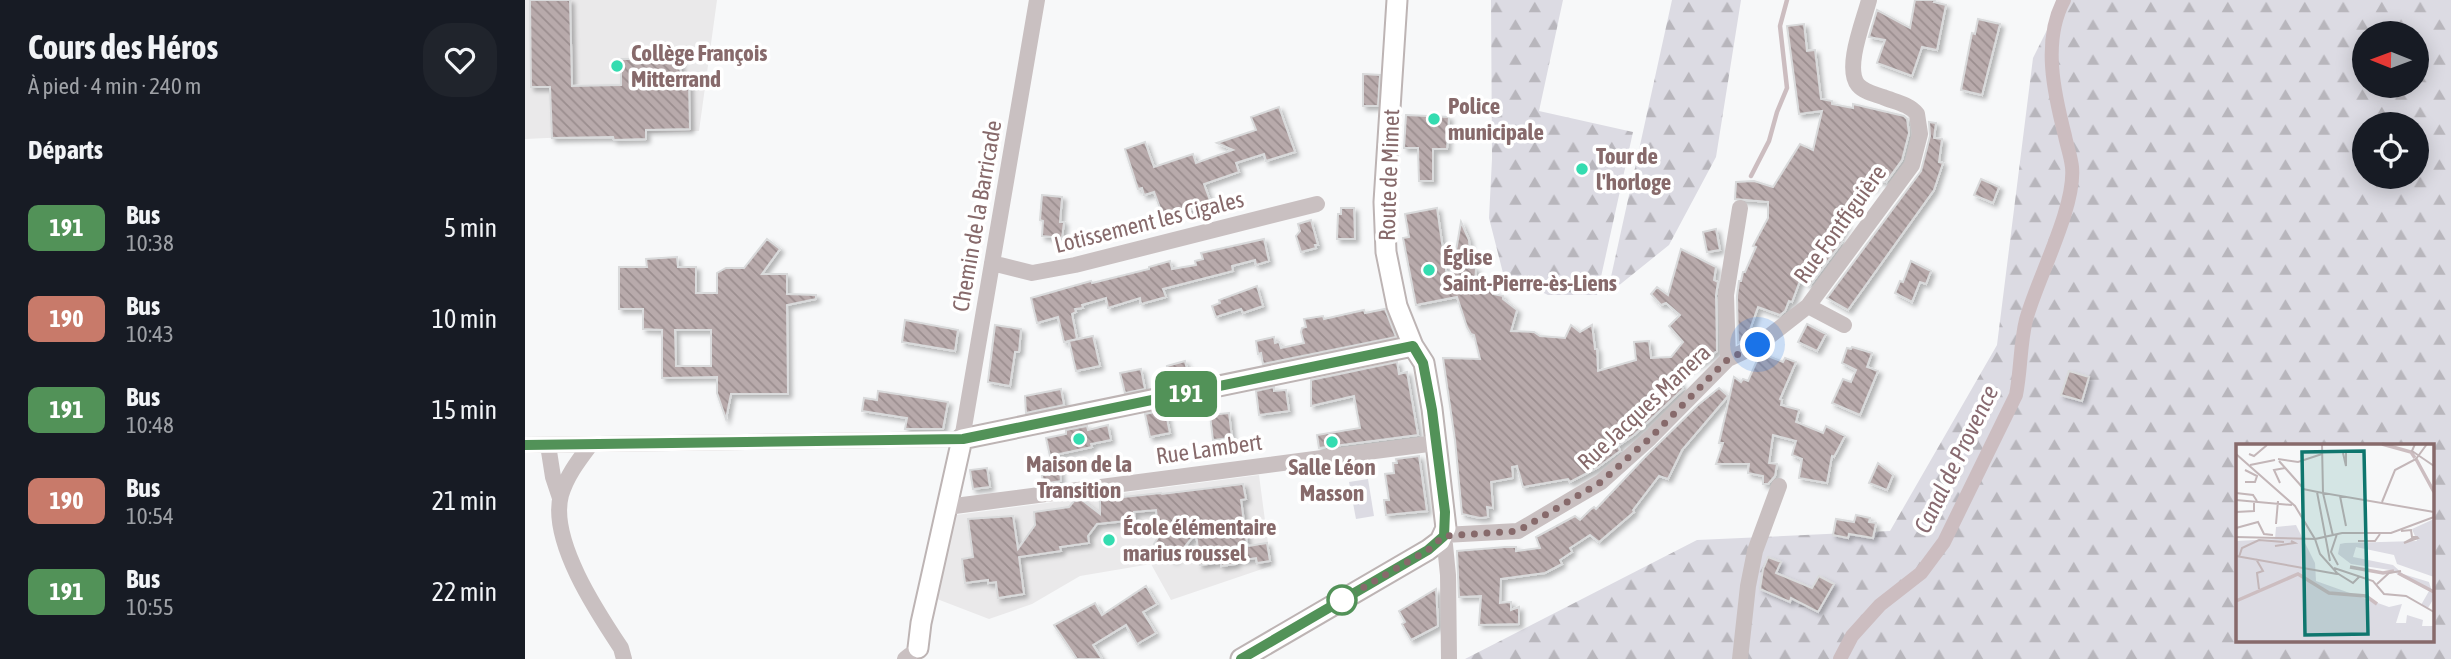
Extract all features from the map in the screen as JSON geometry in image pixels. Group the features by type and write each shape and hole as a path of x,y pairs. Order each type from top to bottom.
{"main road":[{"name":"Route de Mimet","path":"1397,0 1384,202 1386,252 1397,306 1423,363 1445,512 1444,536"},
{"path":"915,656 963,439 1413,346"},
{"path":"1241,659 1428,550 1444,536"}],"street":[{"name":"Chemin de la Barricade","path":"963,439 1037,0"},
{"name":"Rue Fontfiguière","path":"1758,345 1808,306 1912,165 1921,127 1913,110 1865,91 1856,83 1853,62 1869,0"},
{"name":"Lotissement les Cigales","path":"992,263 1032,273 1075,265 1317,204"},
{"path":"1728,359 1725,295 1739,208"},
{"path":"1808,306 1844,325"},
{"name":"Rue Jacques Manera","path":"1444,536 1518,531 1601,482 1650,438 1728,359 1758,345"},
{"path":"525,445 963,439"},
{"name":"Rue Lambert","path":"947,507 1436,443"},
{"path":"560,498 571,472 591,444"},
{"path":"548,445 571,561 600,616 621,648 624,659"},
{"path":"1740,659 1748,586 1755,551 1779,486"},
{"path":"1444,536 1448,575 1449,659"}],"shaded area":[{"name":"Collège François Mitterrand","path":"525,0 717,0 699,131 525,139"},
{"name":"École élémentaire marius roussel","path":"1259,475 1271,566 1171,600 1151,564 1080,576 1032,604 989,619 937,599 956,515"}],"green space":[{"path":"1491,0 1563,0 1539,111 1633,132 1597,295 1548,295 1503,273 1489,218 1492,159"},
{"path":"1672,0 1741,0 1716,157 1669,245 1607,295"},
{"path":"2062,0 2451,0 2451,659 1465,659 1697,540 1890,531 1997,345 2033,58"},
{"path":"1368,479 1374,516 1356,519 1349,482"}],"building":[{"path":"530,0 570,0 572,86 621,85 621,59 642,59 642,55 680,58 681,84 689,83 690,129 646,130 646,139 552,138 550,87 531,87"},
{"path":"1915,0 1935,0 1934,2 1946,5 1937,50 1922,47 1912,76 1877,63 1885,40 1869,37 1877,10 1910,28"},
{"path":"1978,19 2000,24 1982,95 1961,90 1972,33 1975,34"},
{"path":"1804,24 1807,51 1815,50 1821,99 1832,101 1832,104 1853,108 1853,104 1904,116 1909,133 1902,160 1886,182 1876,179 1873,188 1867,186 1866,190 1859,187 1841,220 1847,224 1838,239 1842,242 1810,285 1801,278 1792,302 1789,301 1780,315 1758,307 1747,338 1738,343 1739,281 1768,218 1768,202 1735,199 1736,182 1754,181 1773,187 1800,144 1813,150 1822,111 1799,114 1787,26"},
{"path":"1363,74 1380,75 1378,106 1363,106"},
{"path":"1279,107 1295,152 1266,161 1264,154 1236,163 1239,172 1204,184 1211,203 1166,218 1154,192 1144,195 1142,188 1138,189 1125,149 1145,142 1154,167 1193,154 1196,163 1233,150 1217,143 1256,130 1251,117"},
{"path":"1406,115 1449,117 1447,149 1433,149 1433,181 1419,181 1418,148 1404,148"},
{"path":"1929,122 1936,123 1934,138 1942,139 1939,162 1943,163 1934,190 1848,310 1827,298 1921,171 1930,136"},
{"path":"1981,179 1999,187 1993,203 1974,195"},
{"path":"1042,195 1062,197 1062,238 1042,236"},
{"path":"1341,208 1354,208 1355,239 1337,239 1338,214 1341,214"},
{"path":"1437,208 1449,291 1461,222 1469,240 1471,268 1476,268 1475,286 1494,290 1493,294 1503,296 1503,299 1517,310 1511,331 1565,338 1571,325 1580,332 1592,325 1598,371 1636,360 1634,342 1649,341 1651,358 1671,357 1683,342 1669,326 1680,315 1666,303 1661,305 1651,294 1657,287 1668,295 1681,249 1716,267 1714,280 1718,282 1717,351 1700,363 1676,374 1683,389 1634,435 1618,446 1620,451 1597,468 1570,482 1568,479 1523,487 1517,466 1512,467 1513,478 1491,482 1493,508 1487,507 1488,517 1462,514 1443,358 1480,359 1474,335 1467,327 1457,297 1416,305 1403,238 1409,237 1405,214"},
{"path":"1311,220 1318,245 1301,252 1296,236 1300,231 1298,224"},
{"path":"1716,229 1720,250 1707,252 1703,232"},
{"path":"767,239 780,249 762,274 787,274 787,294 816,295 816,299 787,305 788,394 731,394 726,419 717,393 717,377 662,378 662,330 643,329 643,309 619,309 619,267 647,267 646,259 677,257 678,267 696,267 696,293 717,293 717,273 726,268 744,268","holes":["675,330 711,330 711,366 676,366"]},
{"path":"1264,239 1269,261 1256,265 1255,260 1232,266 1233,271 1163,289 1166,297 1141,304 1140,298 1108,308 1106,298 1082,305 1083,308 1075,309 1076,312 1072,314 1077,339 1064,342 1058,317 1037,323 1031,298 1091,281 1092,283 1149,269 1170,261 1172,269 1196,265 1195,261 1203,259 1201,253"},
{"path":"1911,261 1931,271 1926,284 1920,282 1912,302 1895,293 1900,281 1903,282"},
{"path":"1257,286 1263,306 1243,313 1241,309 1216,317 1212,306 1220,303 1219,300"},
{"path":"1385,309 1396,337 1263,364 1261,353 1258,354 1256,341 1274,337 1275,343 1279,342 1281,348 1304,343 1301,332 1302,328 1306,327 1304,319 1323,316 1324,319 1364,310 1365,313"},
{"path":"905,320 958,330 955,351 902,342"},
{"path":"1807,324 1826,334 1817,351 1798,342"},
{"path":"995,325 1021,329 1019,352 1015,352 1010,386 988,382"},
{"path":"1093,336 1100,366 1076,371 1069,341"},
{"path":"1847,348 1872,353 1867,367 1878,371 1860,415 1832,403 1843,379 1851,382 1856,370 1842,363"},
{"path":"1763,354 1783,362 1785,358 1796,362 1780,399 1781,405 1799,410 1796,422 1823,433 1826,426 1845,436 1834,457 1832,456 1827,483 1799,478 1802,459 1792,455 1796,441 1773,435 1769,463 1777,464 1775,476 1768,484 1763,484 1763,476 1748,473 1749,464 1716,464 1723,443 1719,443 1734,377 1741,382 1743,379 1748,381 1759,356"},
{"path":"1185,361 1187,369 1191,368 1193,379 1159,386 1157,377 1169,374 1167,366"},
{"path":"1397,362 1399,374 1407,372 1418,435 1319,448 1317,435 1360,428 1354,396 1311,406 1311,380"},
{"path":"1141,369 1145,389 1125,393 1120,373"},
{"path":"2069,371 2089,377 2082,401 2061,395"},
{"path":"1274,387 1274,391 1286,390 1289,411 1259,415 1256,391"},
{"path":"1719,388 1728,396 1682,450 1668,479 1659,476 1634,512 1599,542 1590,535 1570,548 1572,552 1560,560 1562,564 1545,573 1501,579 1500,603 1511,602 1511,610 1519,607 1519,624 1479,625 1481,596 1459,597 1457,551 1506,547 1516,547 1516,551 1540,548 1536,537 1575,516 1580,520 1594,507 1596,509 1646,456"},
{"path":"1061,389 1064,405 1026,413 1025,396"},
{"path":"878,391 948,402 943,429 905,429 907,418 862,411 864,398 877,400"},
{"path":"1165,410 1170,433 1150,437 1145,414"},
{"path":"1229,413 1232,438 1213,440 1210,415"},
{"name":"Maison de la Transition","path":"1108,425 1111,440 1050,456 1046,438 1066,434 1066,430 1087,426 1088,430"},
{"path":"1419,456 1427,511 1386,515 1384,500 1389,500 1385,474 1394,473 1393,463 1397,463 1396,459"},
{"path":"1059,459 1061,481 1043,484 1042,475 1049,475 1047,460"},
{"path":"1878,463 1893,475 1887,490 1869,483"},
{"path":"987,468 990,487 973,489 970,470"},
{"path":"1243,484 1246,499 1241,500 1247,544 1267,543 1270,561 1257,563 1256,558 1221,566 1221,562 1200,565 1196,533 1174,560 1154,544 1159,536 1156,510 1134,512 1135,520 1097,524 1088,536 1089,543 1060,547 1061,551 1019,557 1024,594 998,598 996,582 988,583 988,580 965,583 962,559 973,557 968,519 1013,516 1018,549 1035,525 1034,512 1069,507 1074,501 1082,500 1100,514 1100,498"},
{"path":"1856,515 1870,518 1869,522 1876,523 1873,538 1849,534 1848,538 1833,535 1836,519 1854,522"},
{"path":"1768,557 1781,562 1776,573 1812,588 1819,576 1834,584 1818,612 1791,598 1790,602 1760,589"},
{"path":"1146,586 1157,604 1143,612 1156,633 1137,644 1126,625 1093,645 1102,659 1077,659 1054,625 1095,603 1102,615"},
{"path":"1436,589 1438,626 1411,640 1402,624 1405,622 1399,611"}],"waterway":[{"path":"1751,176 1769,141 1787,88 1780,26 1787,0"},
{"name":"Canal de Provence","path":"1840,659 1852,636 1880,605 1921,573 1944,542 2016,395 2026,320 2062,222 2072,183 2071,163 2052,67 2053,32 2064,0"}],"bus line":[{"name":"191","path":"525,445 963,439 1413,346 1423,363 1432,410 1445,512 1444,536 1428,550 1241,659"}],"place":[{"name":"Collège François Mitterrand","path":"617,66"},
{"name":"Police municipale","path":"1434,119"},
{"name":"Tour de l'horloge","path":"1582,169"},
{"name":"Église Saint-Pierre-ès-Liens","path":"1429,270"},
{"name":"Maison de la Transition","path":"1079,439"},
{"name":"Salle Léon Masson","path":"1332,442"},
{"name":"École élémentaire marius roussel","path":"1109,540"}],"route":[{"path":"1342,600 1428,550 1444,536 1518,531 1601,482 1650,438 1728,359 1758,345"}]}
